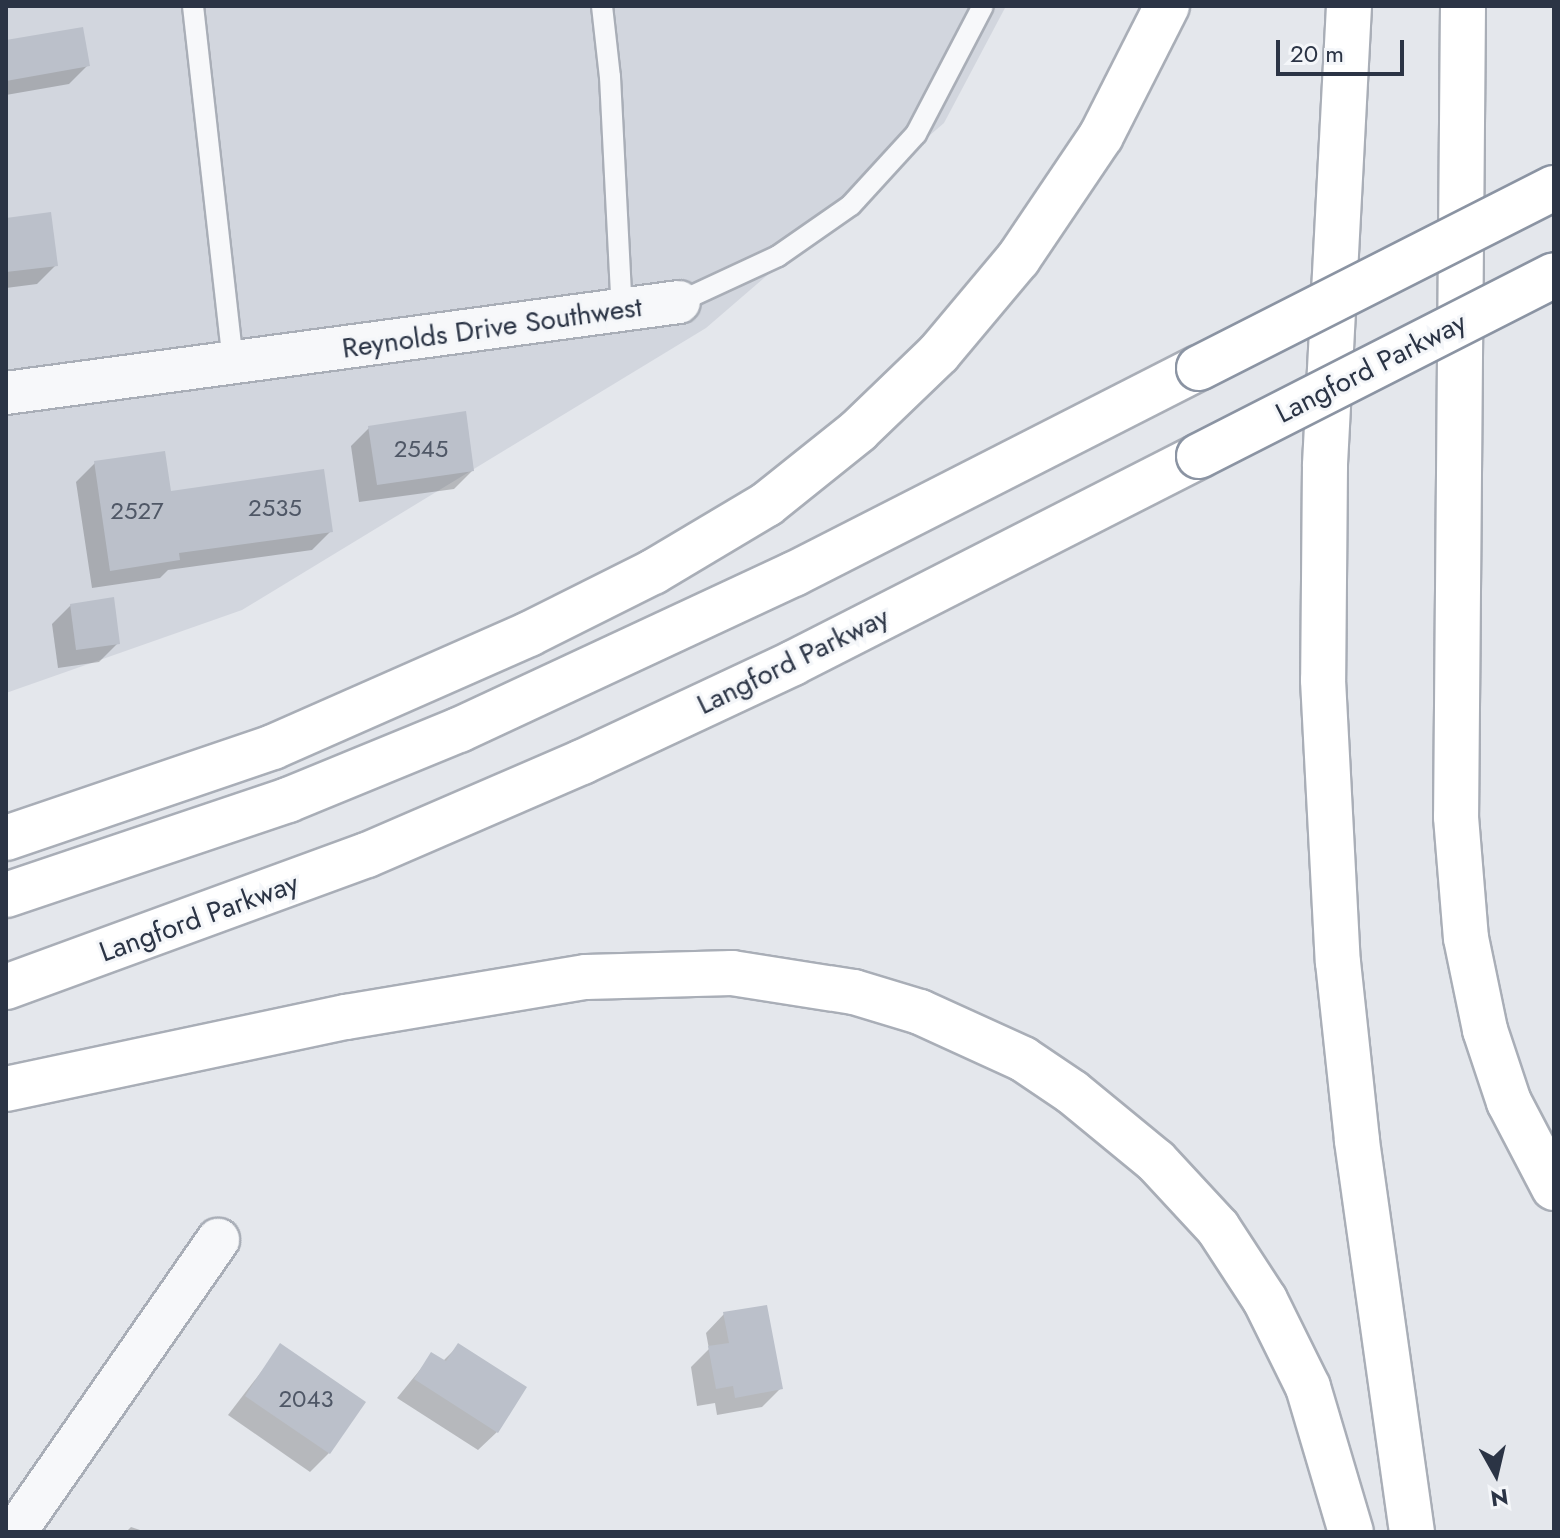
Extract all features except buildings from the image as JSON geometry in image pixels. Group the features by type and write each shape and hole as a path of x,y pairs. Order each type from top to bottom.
{"highway":[{"path":"6,838 273,747 529,634 653,572 767,504 858,431 939,353 1018,259 1101,136 1167,6"},
{"path":"1349,6 1325,466 1323,680 1338,962 1357,1141 1412,1532"},
{"path":"1463,6 1456,817 1466,938 1485,1030 1509,1102 1554,1188"},
{"path":"6,895 288,800 459,730 794,574 1554,188"},
{"name":"Langford Parkway","path":"6,987 367,855 582,762 793,663 1554,275"},
{"path":"6,1089 346,1017 586,977 672,971 746,975 854,992 920,1012 1023,1059 1072,1092 1156,1161 1218,1228 1265,1300 1308,1387 1351,1532"}],"street":[{"name":"Reynolds Drive Southwest","path":"6,393 622,313 679,302"},
{"path":"15,1532 218,1240"}],"lane":[{"path":"193,6 233,362"},
{"path":"602,6 610,77 622,313"},
{"path":"679,302 778,256 851,205 916,134 983,6"}],"shaded area":[{"path":"6,6 1006,6 944,123 706,328 242,610 6,693"}]}
